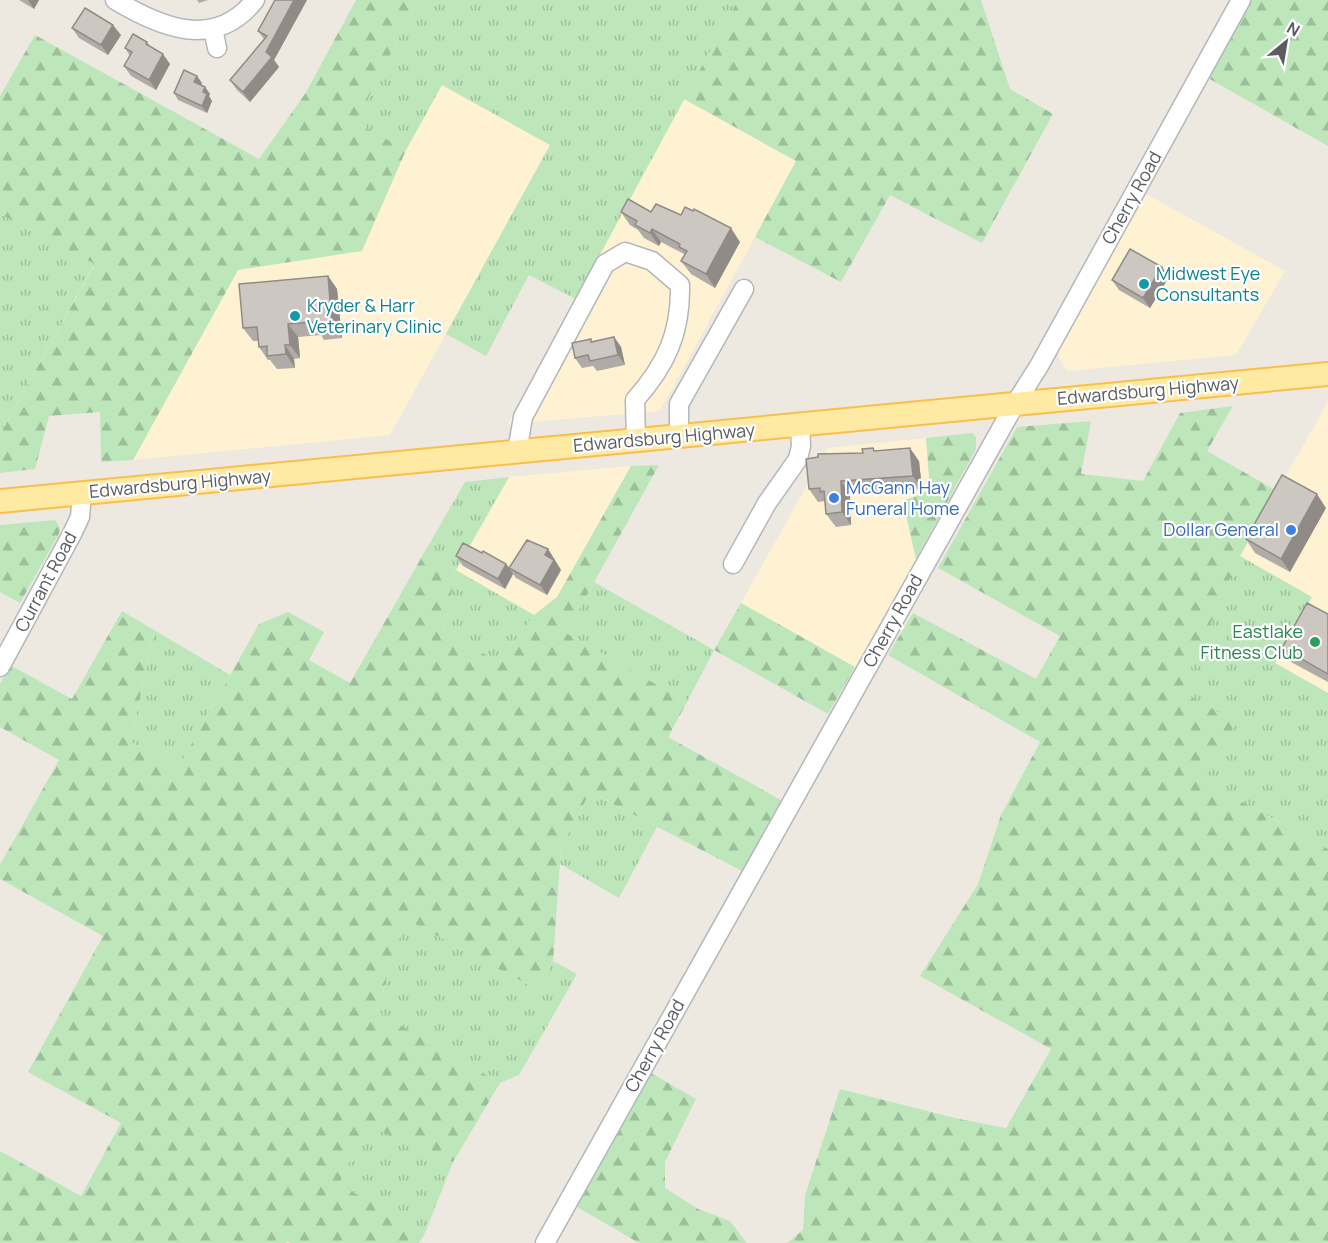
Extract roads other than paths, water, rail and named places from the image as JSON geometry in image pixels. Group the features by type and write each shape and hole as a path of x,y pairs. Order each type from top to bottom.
{"main road":[{"name":"Edwardsburg Highway","path":"0,501 1328,374"}],"street":[{"path":"115,0 160,24 175,29 213,28 237,17 255,0"},
{"name":"Cherry Road","path":"545,1243 1015,404 1039,366 1241,0"},
{"path":"213,28 217,48"},
{"path":"517,452 523,417 605,264 625,252 652,261 680,285 681,314 658,373 635,400 636,440"},
{"path":"679,436 679,404 744,289"},
{"path":"734,564 767,503 798,459 801,446 800,424"},
{"name":"Currant Road","path":"0,667 72,534 80,517 82,494"}],"place":[{"name":"Midwest Eye Consultants","path":"1144,284"},
{"name":"Kryder & Harr Veterinary Clinic","path":"295,316"},
{"name":"McGann Hay Funeral Home","path":"834,498"},
{"name":"Dollar General","path":"1291,530"},
{"name":"Eastlake Fitness Club","path":"1315,642"}]}
